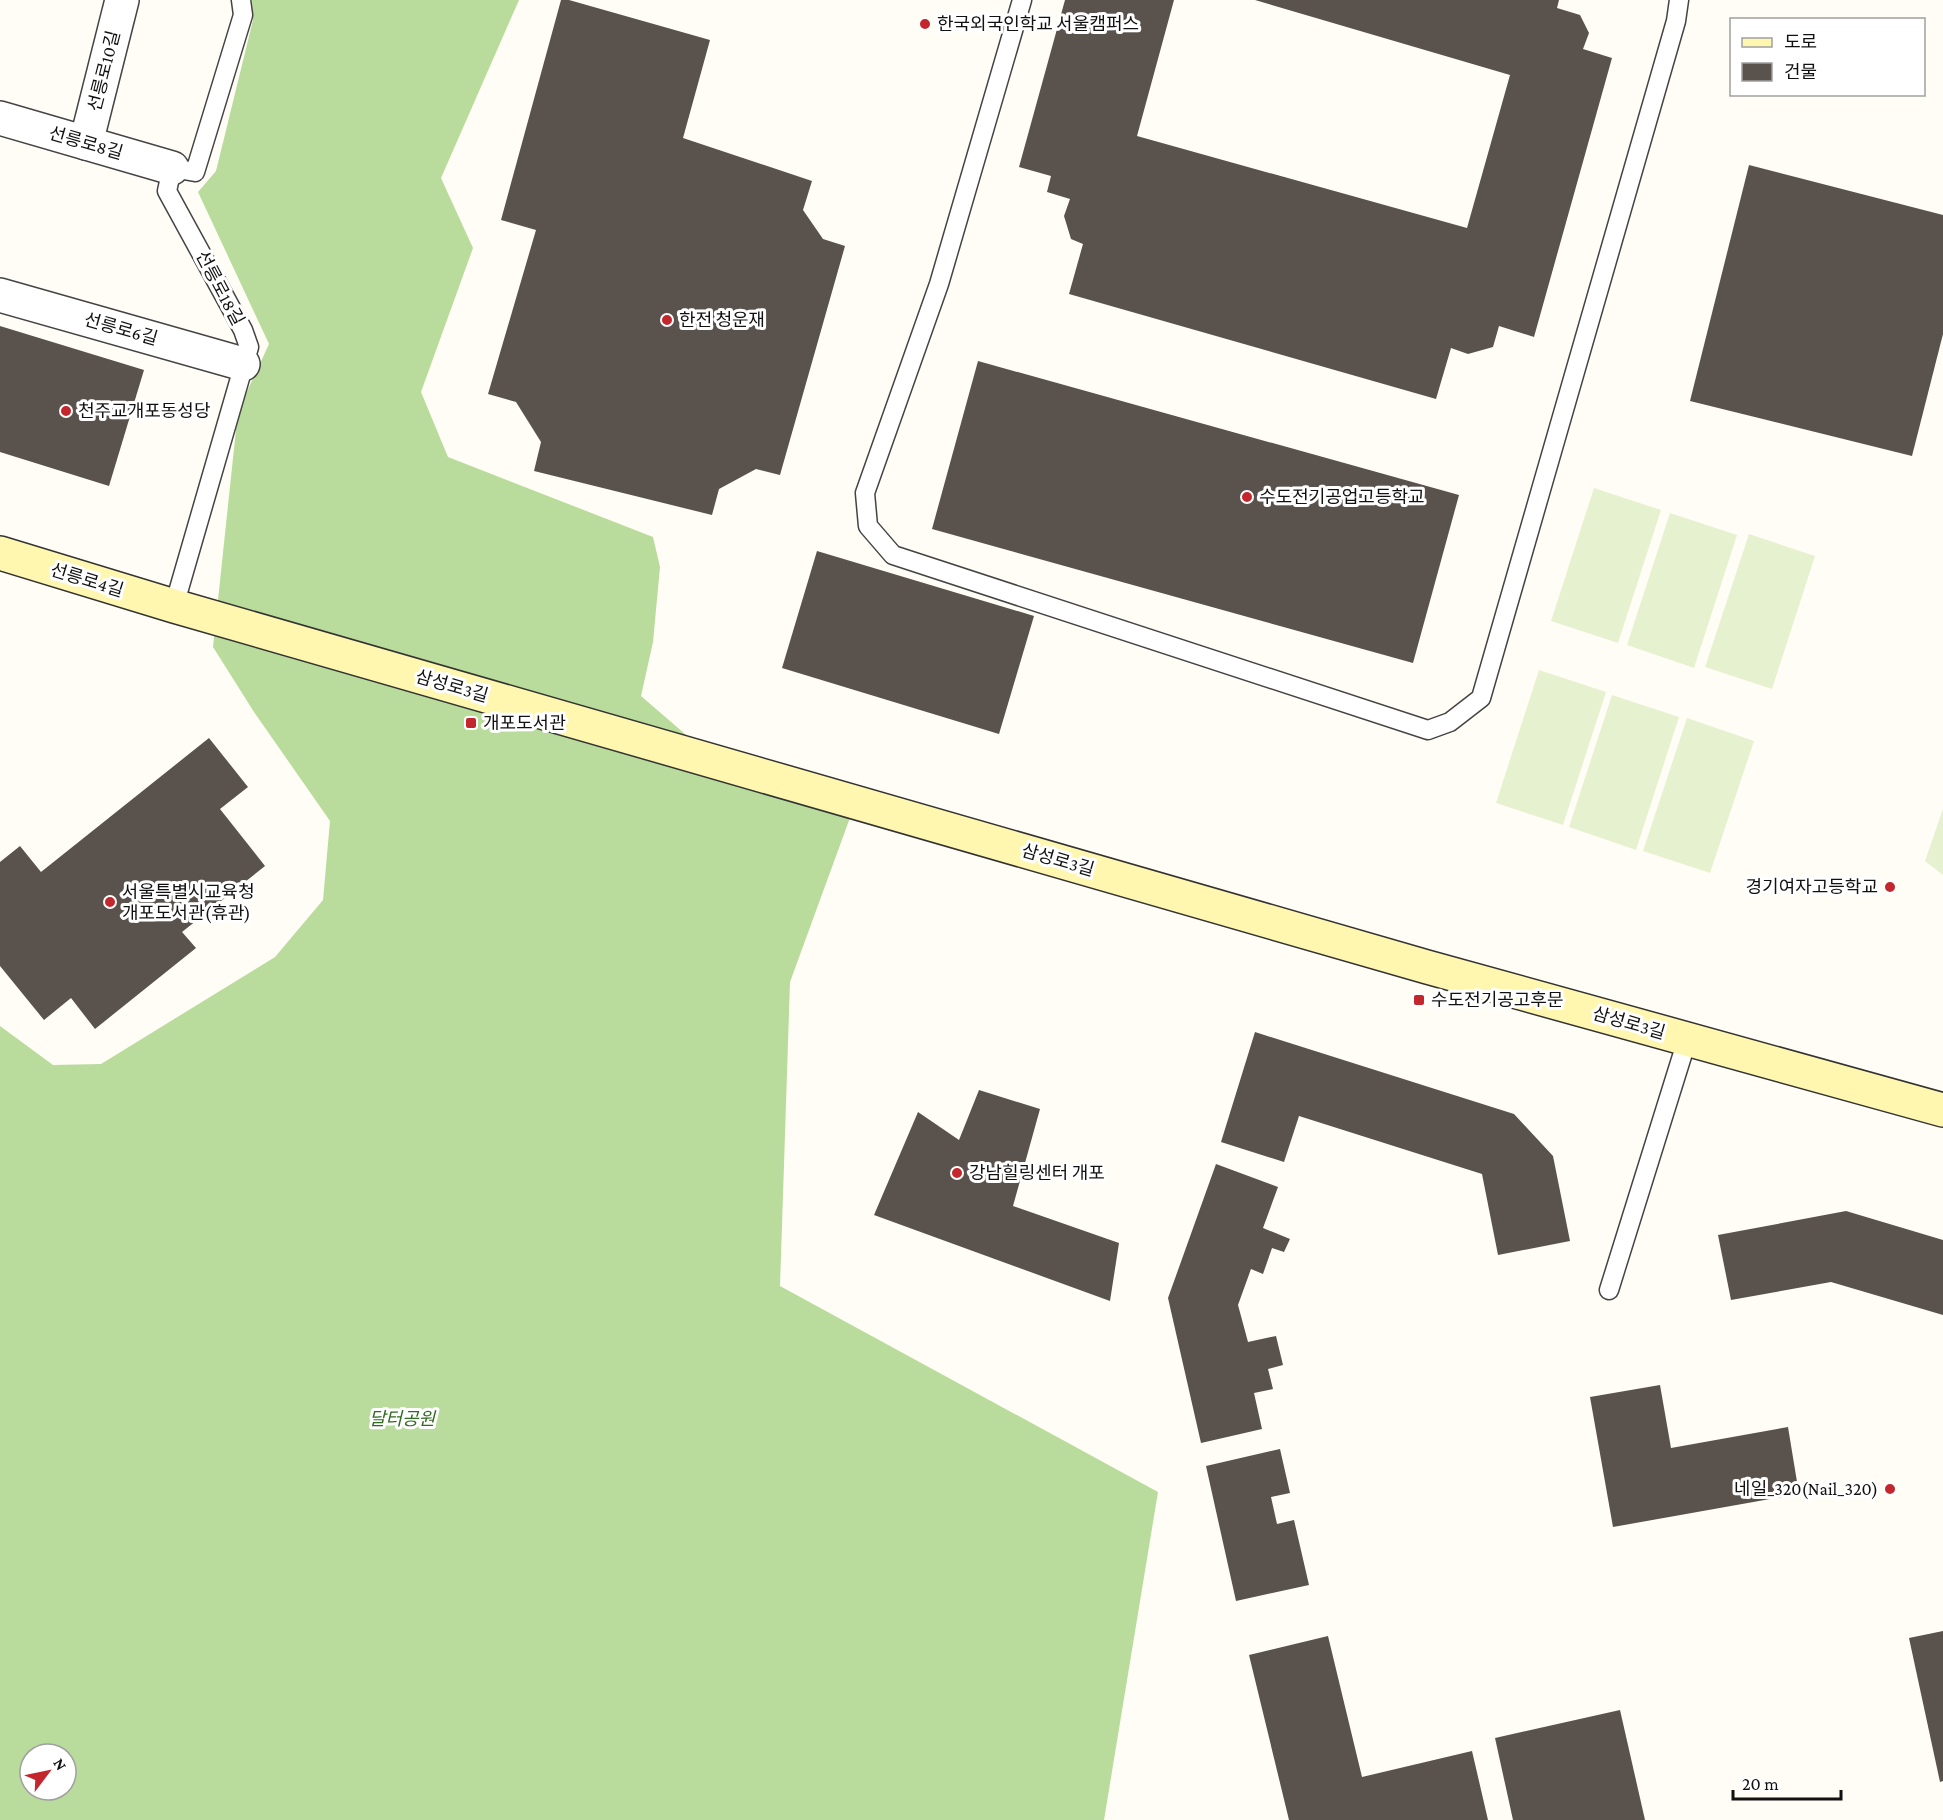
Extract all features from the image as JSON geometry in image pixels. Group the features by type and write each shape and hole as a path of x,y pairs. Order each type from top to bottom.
{"street":[{"name":"선릉로10길","path":"86,143 122,0"},
{"name":"선릉로8길","path":"0,118 172,168"},
{"name":"선릉로6길","path":"0,295 243,364"},
{"name":"선릉로4길","path":"0,553 174,606"},
{"name":"삼성로3길","path":"174,606 1427,967 1943,1110"}],"lane":[{"path":"172,168 195,171 243,15 242,0"},
{"path":"1022,0 939,284 866,493 868,526 893,555 1428,730 1450,722 1480,698 1676,21 1679,0"},
{"name":"선릉로18길","path":"172,168 168,191 243,330 249,347 174,606"},
{"path":"1610,1290 1687,1040"}],"green space":[{"name":"달터공원","path":"252,0 519,0 441,178 473,248 421,392 448,457 653,537 660,567 653,642 641,696 714,759 851,815 790,982 780,1286 1158,1492 1104,1820 0,1820 0,1026 53,1065 101,1064 275,957 323,900 330,821 254,712 213,647 238,411 269,344 198,192 216,171 253,20"},
{"path":"1594,488 1661,510 1618,643 1551,621"},
{"path":"1670,513 1737,535 1694,668 1627,645"},
{"path":"1749,534 1815,556 1772,689 1705,667"},
{"path":"1539,670 1606,692 1563,825 1496,803"},
{"path":"1612,695 1679,717 1636,850 1569,827"},
{"path":"1687,718 1754,741 1710,873 1643,851"},
{"path":"1943,809 1943,875 1925,861"}],"building":[{"name":"한전 청운재","path":"561,0 569,0 710,40 683,138 812,181 803,210 823,239 845,246 780,475 756,469 719,489 712,515 534,471 541,442 516,402 488,394 536,230 501,220"},
{"path":"1065,0 1174,0 1137,136 1467,228 1510,75 1255,0 1559,0 1557,8 1580,15 1589,33 1583,49 1612,58 1534,337 1499,326 1493,347 1468,354 1451,348 1436,399 1069,294 1083,244 1071,239 1064,216 1070,199 1047,192 1051,176 1019,167"},
{"path":"1749,165 1943,215 1943,334 1912,456 1690,401"},
{"name":"천주교개포동성당","path":"0,326 144,370 109,486 0,452"},
{"path":"978,361 1459,495 1413,663 932,529"},
{"path":"817,551 1034,616 999,734 782,668"},
{"name":"서울특별시교육청 개포도서관(휴관)","path":"209,738 248,787 220,809 265,866 182,932 196,948 95,1029 71,998 44,1020 0,966 0,862 20,846 41,872"},
{"path":"1255,1032 1514,1114 1553,1156 1570,1241 1498,1255 1482,1174 1299,1116 1284,1162 1221,1142"},
{"name":"강남힐링센터 개포","path":"979,1090 1040,1109 1013,1206 1119,1243 1110,1301 874,1215 918,1112 959,1140"},
{"path":"1216,1164 1278,1187 1263,1228 1290,1239 1284,1252 1272,1248 1263,1274 1251,1269 1238,1305 1248,1342 1276,1336 1283,1365 1268,1369 1273,1389 1254,1393 1262,1429 1201,1443 1168,1298"},
{"path":"1846,1211 1943,1240 1943,1315 1831,1282 1731,1300 1718,1235"},
{"path":"1660,1385 1671,1448 1788,1427 1799,1494 1613,1527 1590,1397"},
{"path":"1280,1449 1290,1493 1271,1497 1277,1524 1294,1520 1309,1585 1236,1601 1206,1466"},
{"path":"1943,1631 1943,1781 1940,1782 1909,1638"},
{"path":"1328,1636 1362,1777 1472,1751 1488,1820 1289,1820 1249,1655"},
{"path":"1620,1710 1645,1820 1513,1820 1495,1738"}],"place":[{"name":"한국외국인학교 서울캠퍼스","path":"925,24"},
{"name":"한전 청운재","path":"667,320"},
{"name":"천주교개포동성당","path":"66,411"},
{"name":"수도전기공업고등학교","path":"1247,497"},
{"name":"개포도서관","path":"471,723"},
{"name":"경기여자고등학교","path":"1890,887"},
{"name":"서울특별시교육청 개포도서관(휴관)","path":"110,902"},
{"name":"수도전기공고후문","path":"1419,1000"},
{"name":"강남힐링센터 개포","path":"957,1173"},
{"name":"네일_320(Nail_320)","path":"1890,1489"}]}
